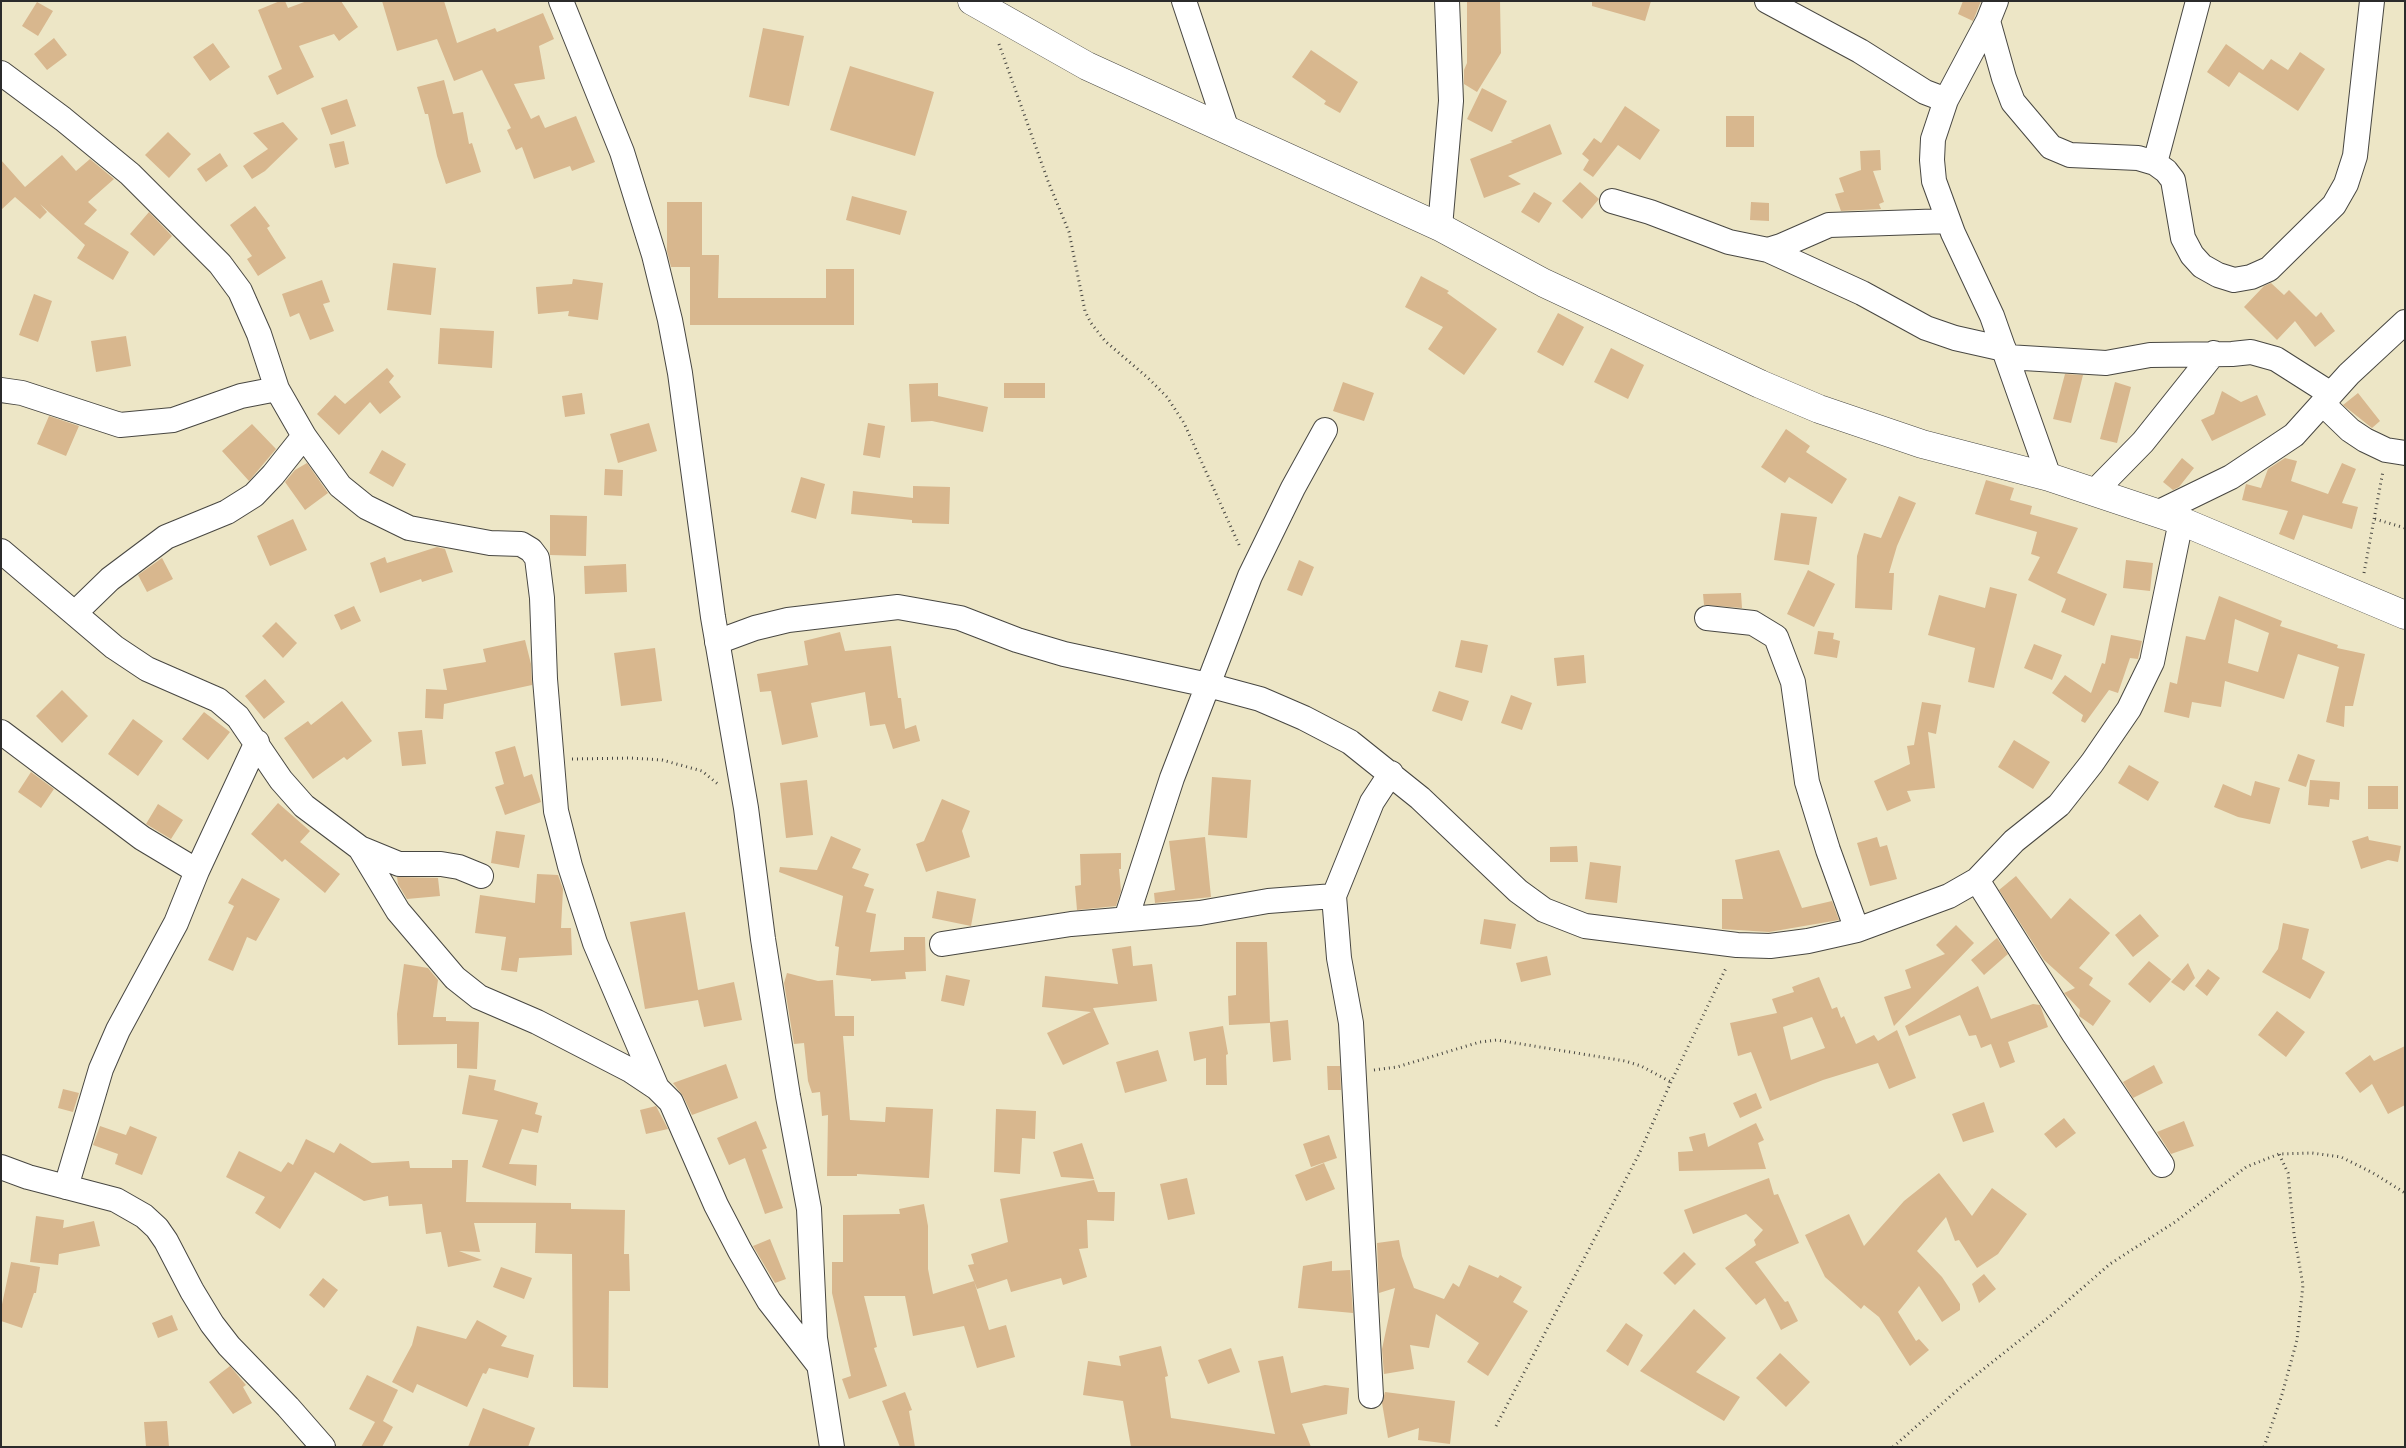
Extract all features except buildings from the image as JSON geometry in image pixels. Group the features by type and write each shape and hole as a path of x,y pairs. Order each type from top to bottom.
{"main road":[{"path":"979,5 1087,66 1440,227 1544,284 1760,384 1819,409 1922,444 2049,477 2169,517 2405,615"}],"street":[{"path":"560,1 622,152 654,255 670,320 680,373 718,642 746,808 766,959 788,1096 809,1209 812,1234 814,1338 832,1447"},
{"path":"1184,1 1227,130"},
{"path":"1440,227 1451,101 1448,1"},
{"path":"1767,1 1860,51 1925,92 1946,100"},
{"path":"2155,163 2198,1"},
{"path":"1992,11 2004,78 2013,102 2051,147 2070,156 2138,158 2155,163 2166,171 2173,180 2183,238 2202,266 2218,275 2234,280 2251,277 2269,269 2334,205 2346,184 2355,156 2372,1"},
{"path":"1992,11 1946,100 1933,139 1934,181 1948,221 1985,299 2049,477"},
{"path":"1,73 63,119 130,174 220,264 240,291 259,334 277,389 304,436 340,486 366,507 409,528 490,543 521,544 531,550 537,558 540,573 545,679 556,811 570,866 595,943 657,1088"},
{"path":"1612,201 1650,212 1730,242 1768,250 1862,293 1926,328 2005,353 2106,363 2150,355 2251,352 2276,359 2327,399 2350,430 2395,452"},
{"path":"1768,250 1829,225 1948,221"},
{"path":"718,642 755,628 788,620 898,607 960,618 1016,640 1064,654 1260,698 1350,742 1391,773 1518,891 1544,910 1585,926 1737,945 1770,946 1808,941 1857,930 1949,896 1978,880 2014,842 2059,805 2092,763 2128,709 2152,662 2169,517 2294,435 2349,374 2405,322"},
{"path":"2094,492 2143,442 2214,353"},
{"path":"1,390 22,393 120,425 173,420 241,396 277,389"},
{"path":"1126,919 1172,778 1250,576 1293,488 1325,430"},
{"path":"76,612 110,578 166,537 227,512 254,495 273,475 304,436"},
{"path":"1,551 76,612 114,646 147,669 218,700 238,717 257,742 281,780 304,806 360,848 399,864 441,864 459,867 480,876"},
{"path":"1707,618 1753,623 1776,637 1793,682 1807,782 1828,850 1857,930"},
{"path":"1,732 142,838 197,871"},
{"path":"66,1186 102,1069 114,1038 141,983 176,923 197,871 257,742"},
{"path":"1371,1396 1351,1023 1339,958 1334,896 1372,802 1391,773"},
{"path":"360,848 398,911 455,978 479,997 537,1022 630,1070 657,1088 670,1102 716,1205 769,1301 819,1365"},
{"path":"1978,880 2074,1034 2162,1165"},
{"path":"942,944 1071,924 1200,913 1268,901 1334,896"},
{"path":"1,1167 116,1200 144,1216 157,1228 212,1324 229,1346 288,1407 323,1447"}],"path":[{"path":"979,5 1069,232 1085,311 1091,323 1105,341 1148,378 1167,398 1184,423 1235,533 1250,576"},
{"path":"2359,596 2375,519 2395,452"},
{"path":"2375,519 2405,528"},
{"path":"553,758 662,760 692,767 714,780 746,808"},
{"path":"1496,1426 1639,1154 1670,1082 1737,945"},
{"path":"1354,1072 1397,1067 1480,1042 1497,1040 1625,1061 1641,1066 1670,1082"},
{"path":"1893,1447 1961,1387 2049,1317 2110,1264 2175,1222 2246,1167 2279,1154 2312,1153 2341,1157 2374,1173 2405,1193"},
{"path":"2264,1447 2282,1398 2296,1340 2303,1285 2294,1234 2288,1173 2279,1154"}]}
